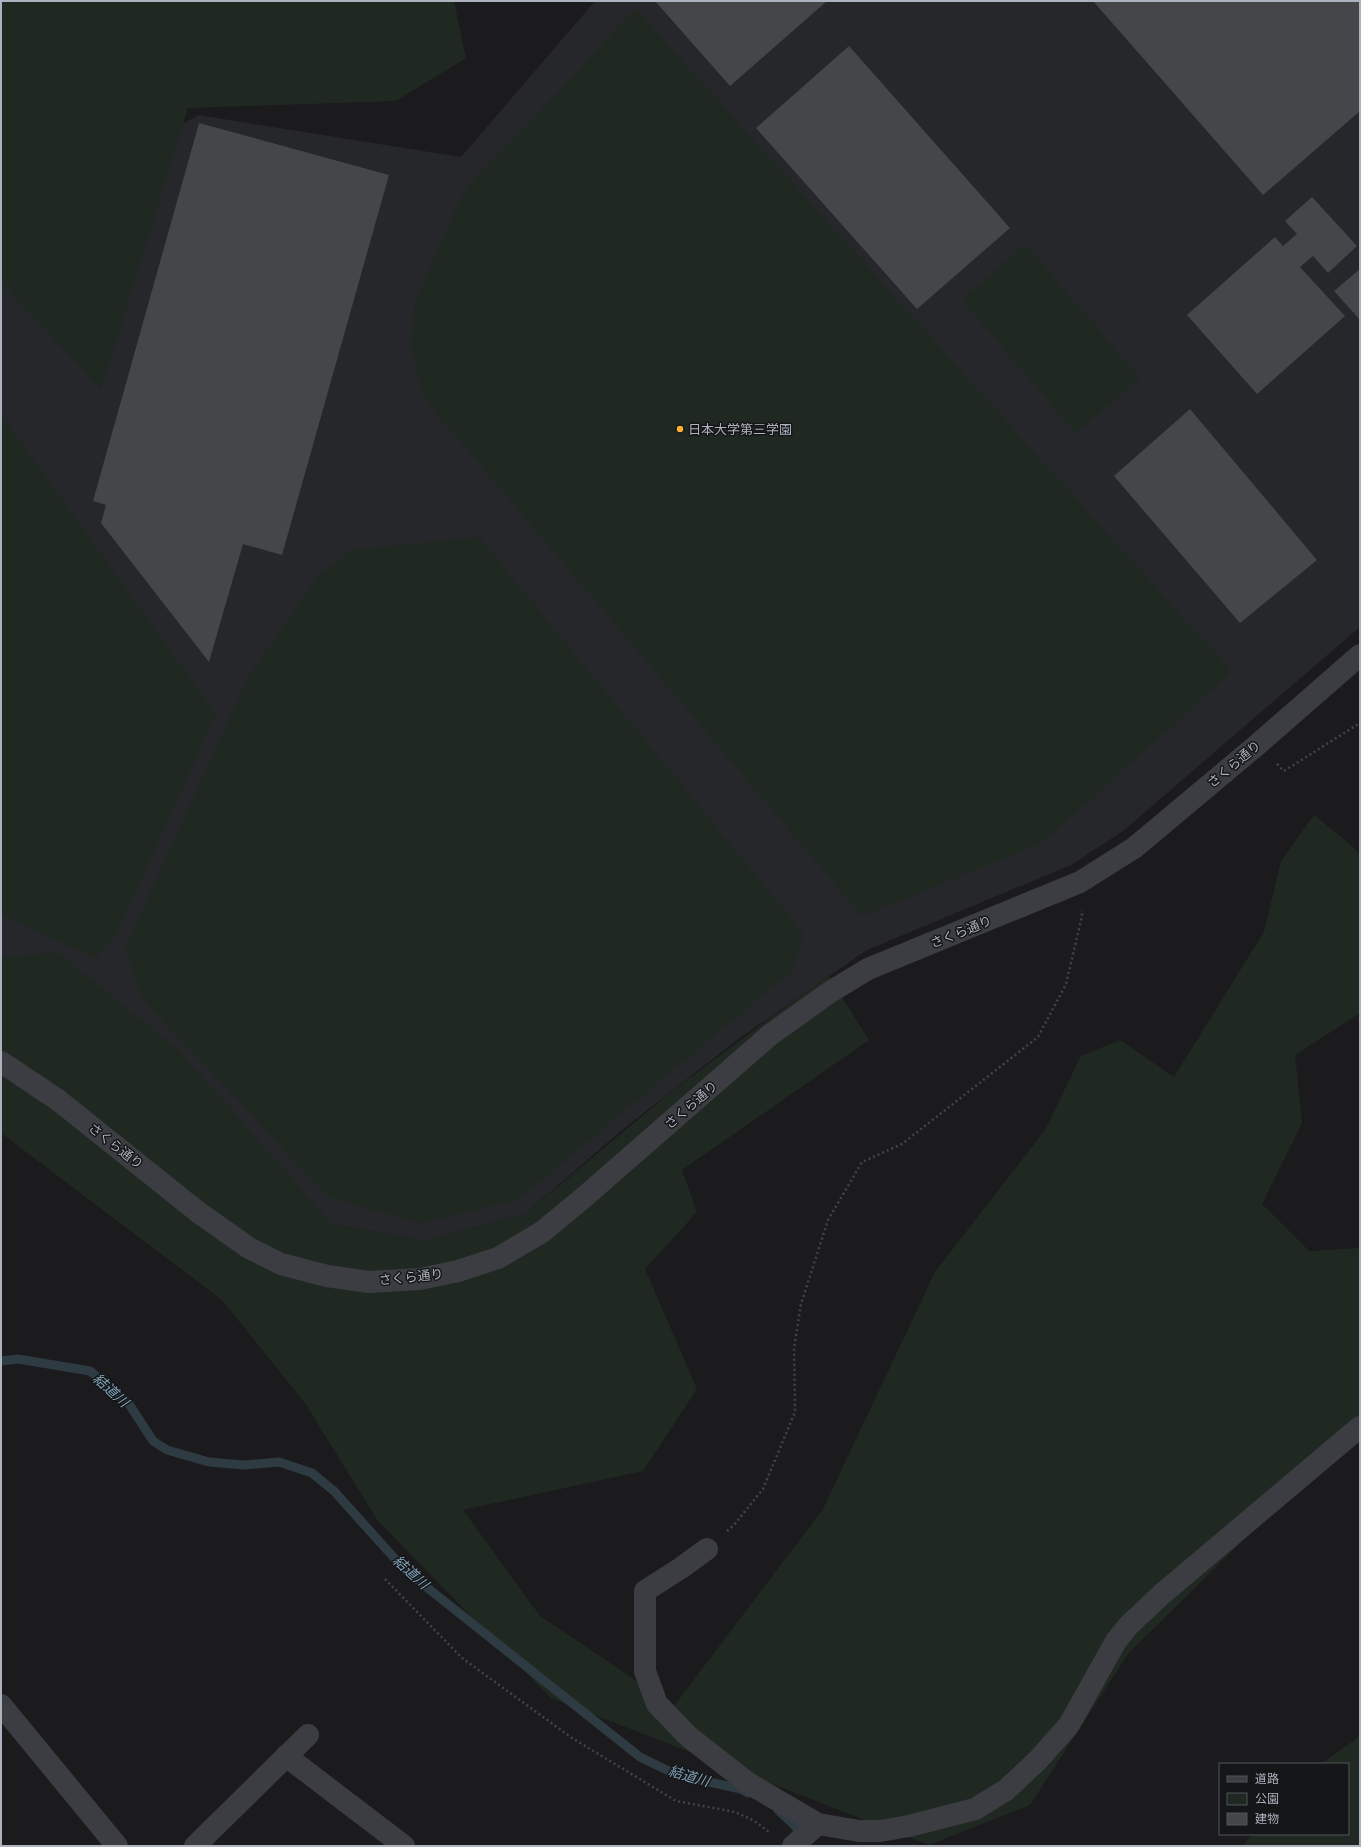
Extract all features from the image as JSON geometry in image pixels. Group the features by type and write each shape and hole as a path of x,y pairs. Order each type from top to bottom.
{"street":[{"name":"さくら通り","path":"1,1062 58,1100 198,1212 249,1248 281,1264 327,1276 369,1282 420,1279 458,1271 498,1258 542,1232 588,1194 770,1035 830,992 868,969 1080,882 1134,848 1257,745 1360,655"},
{"path":"707,1549 645,1591 645,1671 657,1704 689,1737 748,1782 814,1827 859,1831 909,1826 975,1809 1006,1790 1038,1760 1069,1725 1116,1641 1129,1625 1162,1594 1360,1427"},
{"path":"1,1705 117,1846"},
{"path":"195,1846 308,1735"},
{"path":"286,1756 404,1846"},
{"path":"793,1846 814,1827"}],"path":[{"path":"1257,745 1284,771 1360,723"},
{"path":"707,1549 734,1525 763,1489 795,1412 794,1348 801,1304 828,1220 862,1162 902,1144 1038,1037 1066,984 1082,916 1080,882"},
{"path":"385,1579 462,1658 572,1738 676,1801 735,1812 752,1820 772,1835"}],"shaded area":[{"name":"日本大学第三学園","path":"595,1 1360,1 1360,627 1123,831 1071,865 867,950 741,1037 622,1130 525,1214 426,1241 332,1224 1,964 1,232 198,115 461,157"}],"green space":[{"path":"1,1 454,1 466,58 396,101 188,108 101,390 1,282"},
{"path":"636,9 1232,672 1042,843 862,916 423,397 411,346 415,302 464,191"},
{"path":"1025,244 1140,378 1076,433 962,300"},
{"path":"1,414 216,714 116,936 96,958 1,915"},
{"path":"479,537 804,934 792,971 519,1199 421,1223 328,1197 142,998 125,948 248,678 319,575 352,550"},
{"path":"1314,815 1352,846 1360,855 1360,1013 1295,1055 1302,1123 1262,1204 1309,1251 1360,1248 1360,1433 1342,1442 1128,1654 1030,1805 929,1845 551,1698 378,1521 305,1403 222,1300 1,1133 1,958 57,952 178,1049 332,1224 426,1241 525,1214 671,1092 828,975 869,1040 682,1170 697,1212 645,1269 697,1389 643,1471 463,1510 540,1616 674,1706 823,1509 935,1272 1045,1130 1081,1056 1120,1040 1174,1077 1264,932 1281,861"},
{"path":"1360,1736 1360,1846 1243,1846 1251,1835 1349,1835 1349,1763 1322,1763"}],"building":[{"path":"655,1 827,1 730,86"},
{"path":"1093,1 1360,1 1360,111 1263,195"},
{"path":"849,46 1010,228 917,309 756,128"},
{"path":"199,123 389,175 282,555 243,544 209,662 101,523 106,505 93,501"},
{"path":"1312,197 1357,246 1328,273 1313,256 1300,267 1345,316 1257,394 1187,315 1275,237 1283,246 1297,234 1285,221"},
{"path":"1360,269 1360,320 1334,291"},
{"path":"1190,409 1317,560 1240,623 1114,476"}],"waterway":[{"name":"結道川","path":"1,1361 18,1359 90,1371 129,1404 153,1441 167,1450 209,1462 244,1465 279,1462 312,1473 334,1491 405,1570 640,1757 677,1775 741,1789 748,1793"},
{"name":"結道川","path":"778,1810 794,1825 803,1837"}],"place":[{"name":"日本大学第三学園","path":"680,429"}]}
